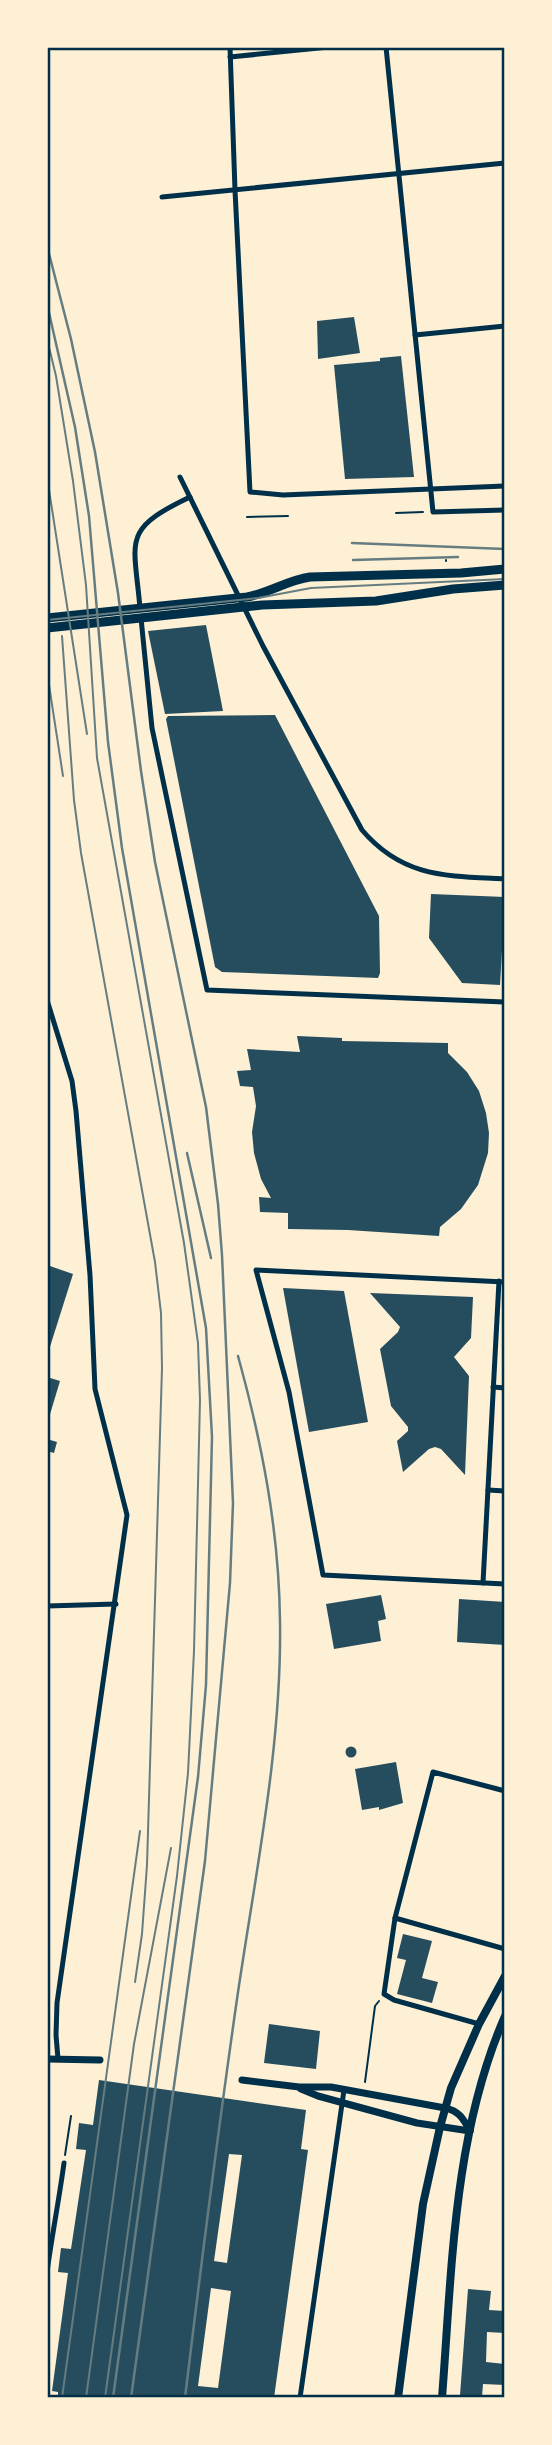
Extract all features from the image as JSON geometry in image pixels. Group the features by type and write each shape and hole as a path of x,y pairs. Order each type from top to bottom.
{"main road":[{"path":"47,618 257,595 310,577 461,573 505,569"},
{"path":"47,628 262,605 376,601 453,589 505,585"},
{"path":"398,2398 423,2204 440,2127 451,2088 479,2024 505,1976"},
{"path":"442,2398 456,2222 470,2131 484,2070 505,2015"}],"street":[{"path":"230,47 234,190 250,492 283,495 505,486"},
{"path":"230,57 329,47"},
{"path":"386,47 433,512 505,510"},
{"path":"162,197 505,163"},
{"path":"415,335 505,326"},
{"path":"180,477 263,646 362,830 387,854 418,870 447,877 505,879"},
{"path":"190,497 148,521 136,538 135,550 152,728 207,990 505,1002"},
{"path":"47,1000 72,1081 76,1111 90,1283 95,1389 127,1515 57,2003 58,2059"},
{"path":"483,1583 493,1387 502,1281 256,1270 289,1392 323,1575 483,1583 505,1584"},
{"path":"493,1387 505,1388"},
{"path":"488,1490 505,1491"},
{"path":"47,1606 116,1604"},
{"path":"479,2024 394,2000 384,1994 395,1919 433,1772 505,1791"},
{"path":"395,1919 505,1950"},
{"path":"47,2059 100,2060"},
{"path":"242,2080 299,2087 320,2086 456,2110 470,2131"},
{"path":"299,2087 318,2096 440,2127 470,2131"},
{"path":"300,2398 344,2090"},
{"path":"47,2272 64,2163"}],"path":[{"path":"396,513 433,512"},
{"path":"247,517 288,516"},
{"path":"365,2082 375,2006 384,1994"},
{"path":"64,2163 71,2116"}],"building":[{"path":"354,317 360,353 318,359 317,321"},
{"path":"401,356 414,477 345,479 334,365 380,361 380,358"},
{"path":"206,625 223,711 165,714 148,631"},
{"path":"275,715 379,916 378,978 222,972 215,967 166,719 168,716"},
{"path":"431,894 505,897 500,985 462,983 429,938"},
{"path":"297,1036 342,1038 342,1041 448,1043 448,1053 467,1072 479,1091 489,1133 488,1153 478,1185 461,1209 440,1227 439,1236 288,1229 288,1213 260,1212 259,1197 271,1198 261,1179 254,1153 252,1132 256,1106 253,1087 240,1086 237,1071 251,1070 247,1049 300,1052"},
{"path":"47,1265 73,1274 48,1353 47,1353"},
{"path":"283,1288 344,1291 368,1422 309,1432"},
{"path":"370,1293 473,1297 471,1338 454,1357 469,1376 465,1475 441,1449 435,1447 429,1449 403,1472 397,1441 408,1431 408,1427 391,1406 380,1349 400,1327"},
{"path":"47,1377 60,1381 48,1421 47,1421"},
{"path":"47,1439 57,1442 54,1453 47,1451"},
{"path":"381,1595 386,1619 378,1621 381,1641 334,1649 326,1604"},
{"path":"459,1599 505,1602 505,1645 457,1642"},
{"path":"351,1747 355,1748 355,1756 351,1757 347,1756 346,1752 347,1748"},
{"path":"396,1762 403,1803 379,1810 379,1807 362,1810 355,1769"},
{"path":"403,1934 432,1941 422,1978 438,1982 432,2003 397,1994 406,1960 397,1958"},
{"path":"269,2024 320,2031 316,2069 264,2063"},
{"path":"99,2080 306,2110 301,2149 308,2150 274,2398 58,2398 58,2392 52,2391 68,2273 58,2272 61,2248 71,2249 86,2150 76,2149 79,2123 93,2125","holes":["229,2154 242,2155 227,2263 214,2261","211,2288 231,2291 218,2388 198,2386"]},
{"path":"468,2289 491,2291 489,2310 505,2311 505,2333 487,2332 486,2362 505,2364 505,2385 483,2384 482,2397 460,2395"}],"tram line":[{"path":"47,339 56,376 73,481 86,585 97,758 184,1243 198,1343 200,1400 188,1773 177,1876 105,2398"},
{"path":"47,477 87,734"},
{"path":"47,620 258,598 311,588 505,579"},
{"path":"62,636 74,800 81,853 155,1262 161,1313 162,1368 147,1865 135,1982"},
{"path":"47,672 63,776"},
{"path":"62,2398 140,1831"},
{"path":"86,2398 134,2044 171,1848"}],"railway":[{"path":"47,246 71,339 95,452 118,593 155,862 206,1107 222,1255 233,1503 230,1583 205,1861 131,2398"},
{"path":"47,304 75,427 89,516 108,742 122,848 206,1328 212,1437 206,1685 198,1777 113,2398"},
{"path":"352,543 505,549"},
{"path":"353,560 458,557"},
{"path":"187,1153 211,1258"},
{"path":"185,2398 277,1716 280,1621 273,1520 255,1421 238,1356"}]}
